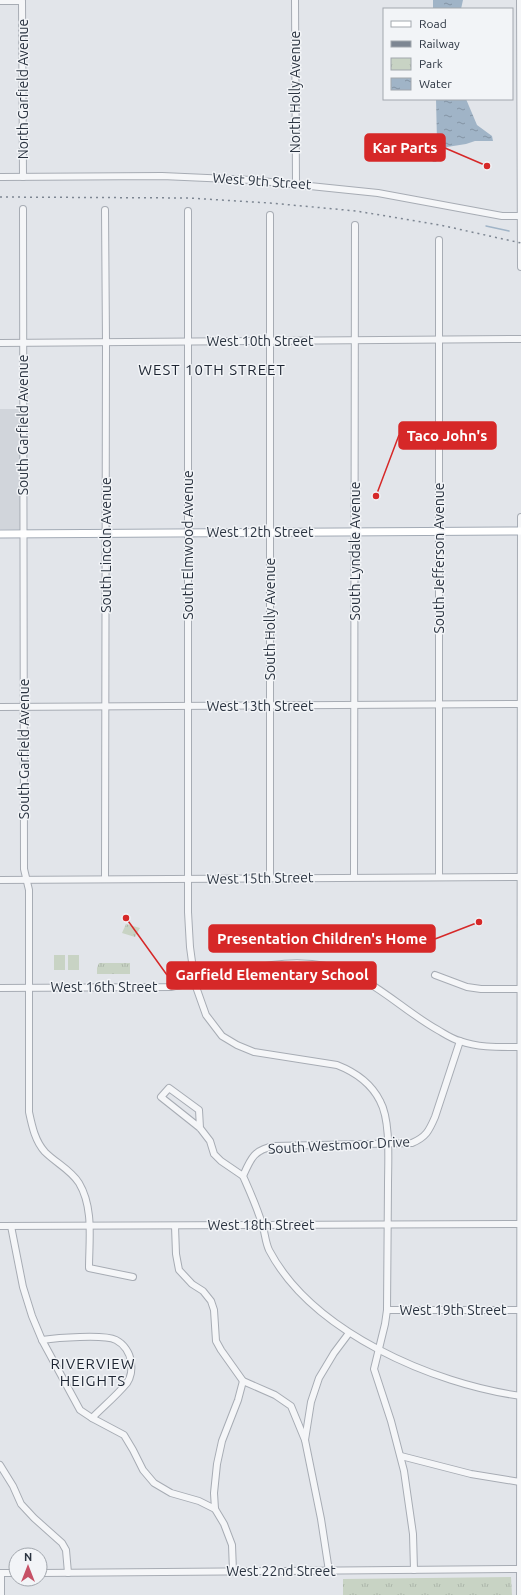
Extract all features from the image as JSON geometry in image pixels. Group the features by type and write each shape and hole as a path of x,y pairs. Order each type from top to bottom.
{"main road":[{"name":"West 12th Street","path":"0,534 521,531"}],"street":[{"name":"North Holly Avenue","path":"295,0 296,184"},
{"path":"520,0 521,267"},
{"name":"North Garfield Avenue","path":"0,1 22,1 23,177"},
{"name":"West 9th Street","path":"0,177 198,177 296,184 378,193 502,216 521,216"},
{"name":"South Garfield Avenue","path":"23,209 24,869 29,890 29,1112 34,1132 43,1149 70,1172 79,1184 87,1201 89,1268 133,1277"},
{"name":"South Lincoln Avenue","path":"105,210 105,879"},
{"name":"South Elmwood Avenue","path":"188,211 188,878 190,947 195,984 206,1015 222,1036 254,1052 337,1065 360,1077 371,1087 381,1101 384,1111 388,1144 388,1225"},
{"name":"South Holly Avenue","path":"270,216 270,878"},
{"name":"South Lyndale Avenue","path":"354,877 355,225"},
{"name":"South Jefferson Avenue","path":"439,240 439,877"},
{"name":"West 10th Street","path":"0,343 521,339"},
{"path":"520,1595 521,518"},
{"name":"West 13th Street","path":"0,708 521,704"},
{"name":"West 15th Street","path":"0,880 521,877"},
{"name":"West 16th Street","path":"0,988 171,987 195,984 258,966 279,963 309,963 328,966 363,979 420,1020 460,1041 492,1046 520,1047"},
{"path":"435,975 467,987 481,989 520,990"},
{"name":"South Westmoor Drive","path":"243,1176 250,1159 258,1151 274,1146 412,1143 423,1138 430,1128 460,1041"},
{"path":"200,1128 199,1110 169,1088 161,1097 200,1128 210,1141 214,1154 221,1161 243,1176 263,1225 264,1237 268,1249 287,1277 308,1299 349,1333 412,1365 451,1380 492,1391 521,1396"},
{"name":"West 18th Street","path":"0,1226 521,1224"},
{"path":"388,1225 385,1324 374,1369 401,1456 410,1514 414,1570"},
{"path":"12,1226 23,1287 32,1316 42,1340 80,1410 124,1435 134,1450 143,1470 154,1484 171,1493 199,1501 215,1509"},
{"path":"175,1226 176,1254 179,1270 192,1284 203,1291 211,1301 214,1310 216,1341 228,1363 243,1381 275,1395 290,1406 305,1440 321,1518 329,1571"},
{"name":"West 19th Street","path":"386,1310 520,1310"},
{"path":"305,1440 311,1402 319,1378 334,1353 349,1333"},
{"path":"42,1340 60,1337 106,1338 114,1339 122,1344 127,1350 131,1358 132,1368 127,1382 92,1418"},
{"path":"233,1572 232,1545 224,1524 215,1509 214,1493 217,1464 222,1441 238,1400 243,1381"},
{"path":"401,1456 471,1474 520,1482"},
{"path":"0,1465 13,1486 21,1504 62,1543 66,1550 68,1572"},
{"name":"West 22nd Street","path":"48,1573 520,1569"},
{"path":"1,1573 1,1595"}],"shaded area":[{"path":"0,409 21,409 21,529 0,529"}],"green space":[{"path":"126,924 140,928 135,937 122,933"},
{"path":"54,955 65,955 65,970 54,970"},
{"path":"68,955 79,955 79,970 68,970"},
{"path":"99,963 130,963 130,974 97,974"},
{"path":"511,1577 512,1595 343,1595 343,1579"}],"water":[{"path":"433,0 463,0 461,8 433,8"},
{"path":"436,100 466,100 477,125 492,136 493,141 475,141 447,147 436,162 433,162 431,159 437,141"}],"waterway":[{"path":"486,226 509,231"}],"railway":[{"path":"0,197 188,198 270,203 356,211 440,225 521,243"}],"place":[{"name":"Kar Parts","path":"487,166"},
{"name":"Taco John's","path":"376,496"},
{"name":"Garfield Elementary School","path":"126,918"},
{"name":"Presentation Children's Home","path":"479,922"}],"district":[{"name":"WEST 10TH STREET","path":"212,370"},
{"name":"RIVERVIEW HEIGHTS","path":"93,1372"}]}
